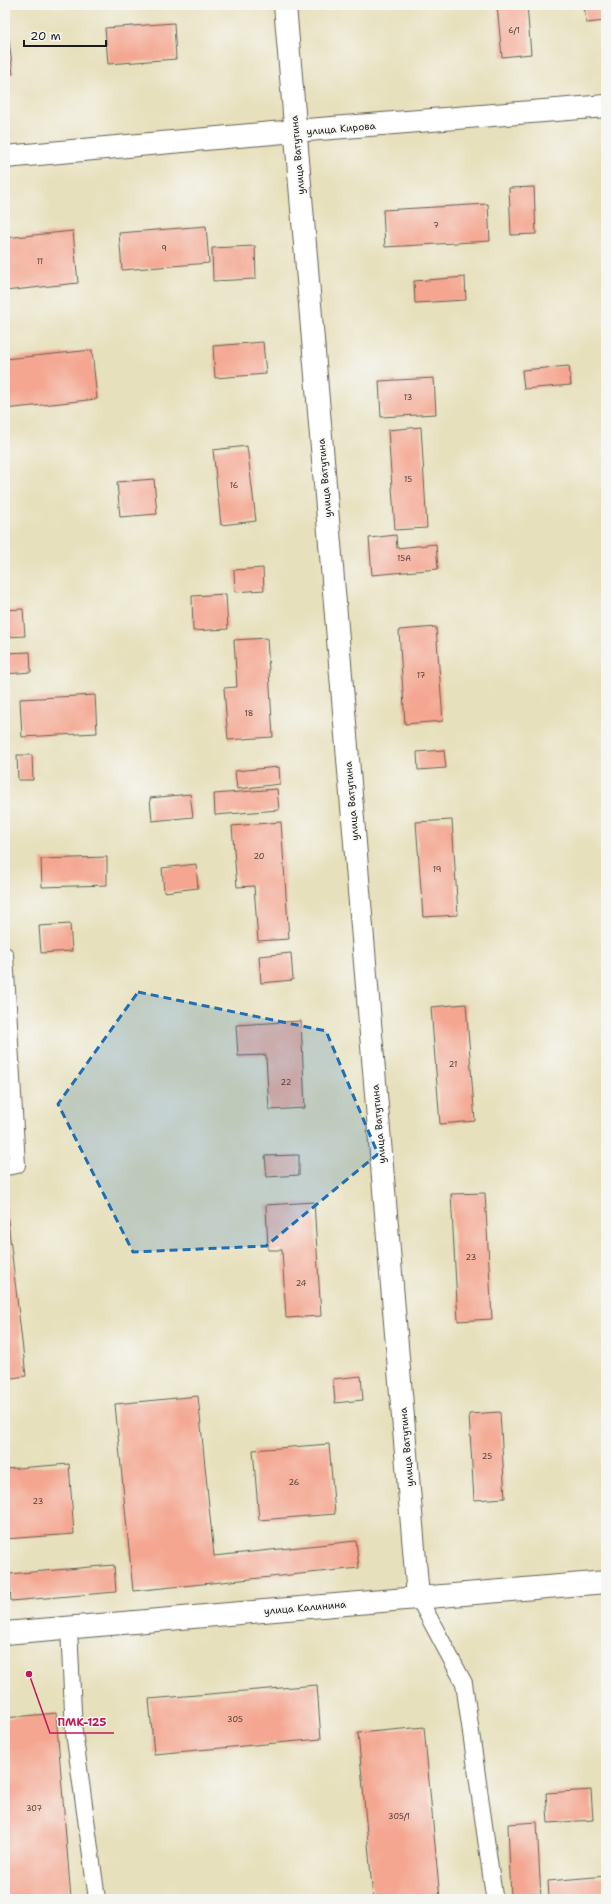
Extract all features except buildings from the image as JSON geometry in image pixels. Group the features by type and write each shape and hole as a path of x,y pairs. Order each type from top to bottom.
{"street":[{"name":"улица Ватутина","path":"285,5 418,1597"},
{"name":"улица Кирова","path":"5,157 295,131 606,106"},
{"name":"улица Калинина","path":"5,1633 606,1582"}],"lane":[{"path":"5,955 17,1165 5,1167"},
{"path":"418,1597 464,1683 494,1896 496,1899"},
{"path":"69,1628 74,1732 98,1899"}],"highlighted area":[{"path":"138,992 326,1031 378,1154 266,1246 133,1252 58,1104"}],"place":[{"name":"ПМК-125","path":"29,1674"}]}
